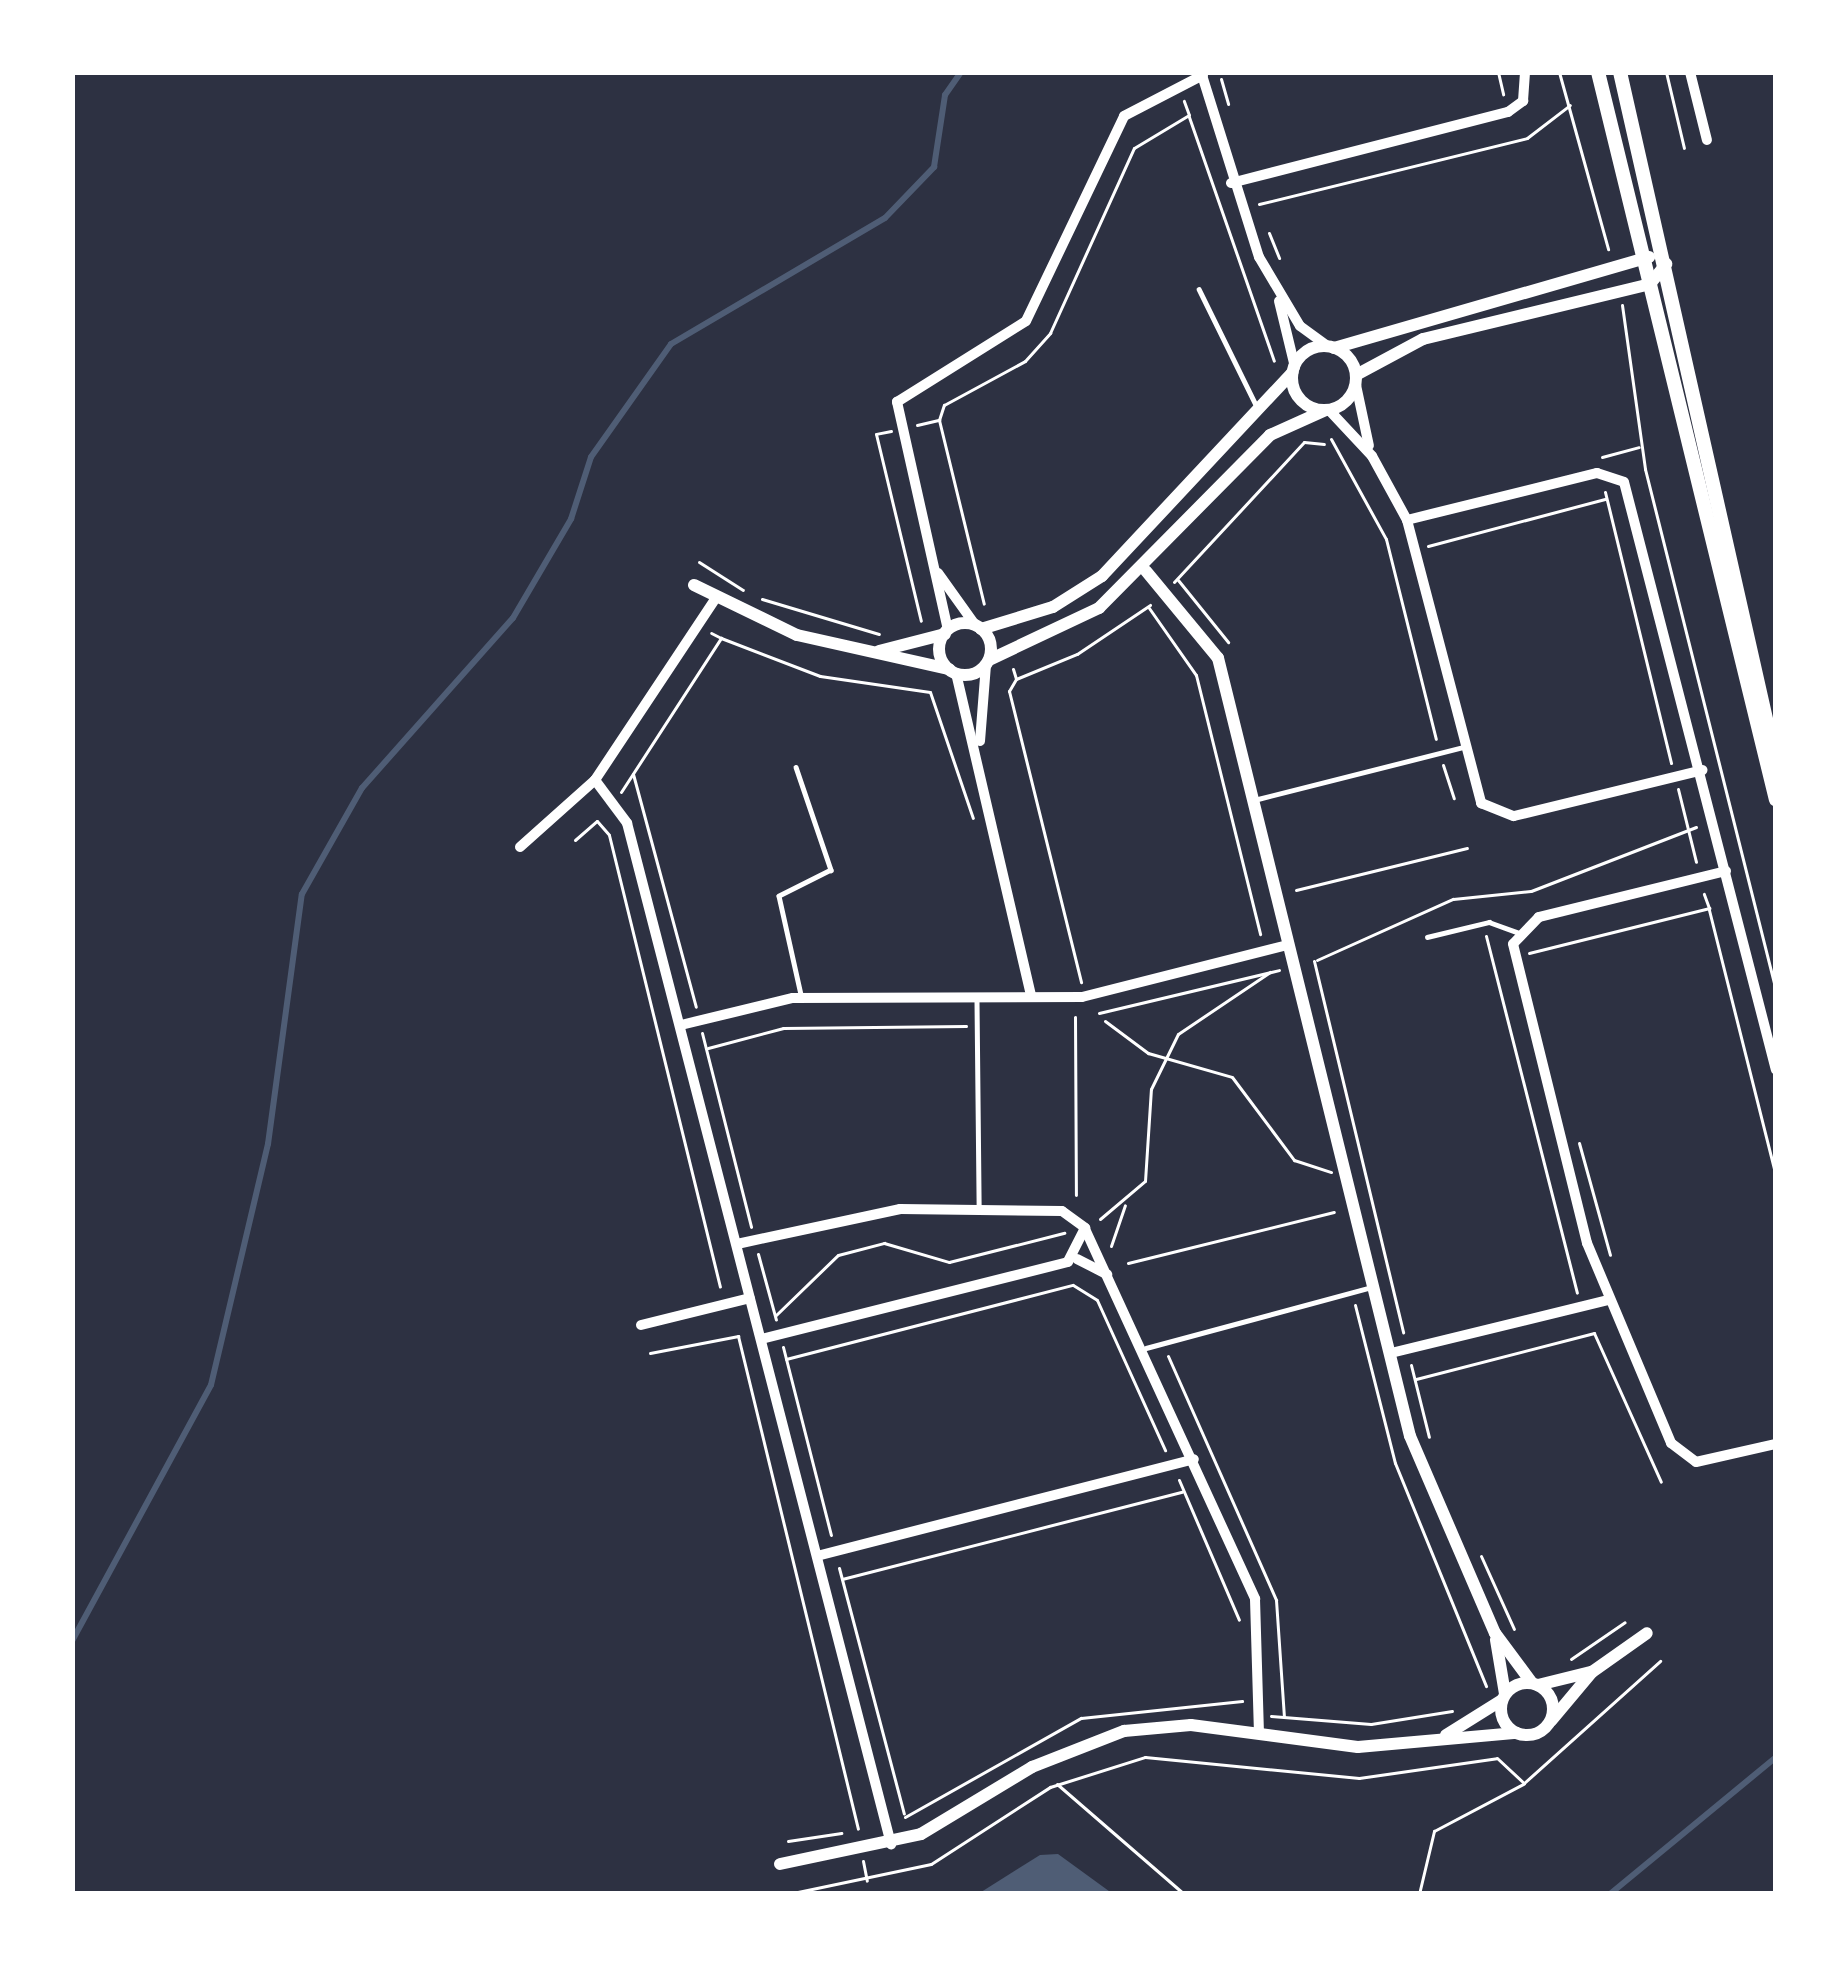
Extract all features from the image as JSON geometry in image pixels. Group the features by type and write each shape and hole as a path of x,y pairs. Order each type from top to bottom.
{"main road":[{"path":"1598,72 1776,800"},
{"path":"1620,72 1776,763"}],"street":[{"path":"1231,183 1508,112 1522,101 1525,72"},
{"path":"1690,72 1707,140"},
{"path":"1031,995 980,744 952,671 936,570 897,402 1026,322 1117,126 1202,74 1231,183 1279,297 1300,399 1328,410 1344,424 1414,519 1475,792 1501,815 1673,772 1702,770"},
{"path":"694,585 796,634 952,671 987,662 1064,628 1146,571 1270,435 1328,410 1356,380 1423,339 1650,284 1666,263 1643,254 1331,347 1294,370 1261,412 1102,576 1053,607 877,651"},
{"path":"1279,297 1331,347 1356,380 1372,456"},
{"path":"1414,519 1600,473 1630,494 1776,1070"},
{"path":"936,570 979,627 987,662 980,744"},
{"path":"1146,571 1218,658 1410,1436 1495,1633 1552,1701 1550,1722"},
{"path":"520,847 595,780 716,598"},
{"path":"595,780 615,801 681,1025 891,1844"},
{"path":"1726,871 1517,932 1515,956 1607,1300 1677,1453 1706,1461 1776,1444"},
{"path":"681,1025 802,998 1095,994 1288,945"},
{"path":"737,1244 900,1209 1062,1211 1084,1227 1145,1348 1255,1599 1259,1733"},
{"path":"762,1340 1076,1259 1084,1246 1084,1227"},
{"path":"1076,1259 1114,1281"},
{"path":"641,1325 750,1298"},
{"path":"1391,1353 1607,1300"},
{"path":"817,1556 1194,1459"},
{"path":"1495,1633 1504,1697 1516,1733"},
{"path":"781,1864 862,1853 891,1844 1124,1731 1259,1733 1358,1747 1516,1733 1550,1722 1592,1672 1647,1634"},
{"path":"1445,1736 1504,1697 1535,1684 1592,1672"}],"lane":[{"path":"1199,289 1261,412"},
{"path":"1252,800 1463,747"},
{"path":"796,767 831,870 779,896 802,998"},
{"path":"1427,937 1483,924 1517,932"},
{"path":"977,996 979,1210"},
{"path":"1145,1348 1374,1287"}],"path":[{"path":"1218,72 1233,122"},
{"path":"1559,72 1612,263"},
{"path":"1666,72 1684,148"},
{"path":"1180,84 1274,361"},
{"path":"1257,205 1527,138 1570,105"},
{"path":"939,419 1050,333 1134,148 1189,115"},
{"path":"1248,178 1285,272"},
{"path":"1619,293 1642,447 1776,991"},
{"path":"1344,424 1326,444 1380,524 1454,798"},
{"path":"1642,447 1597,459 1776,1177"},
{"path":"1428,546 1606,498"},
{"path":"1414,519 1433,564"},
{"path":"699,562 815,621 891,636"},
{"path":"1148,607 1196,675 1259,953"},
{"path":"698,625 820,676 930,692 978,839"},
{"path":"575,840 615,801 721,638"},
{"path":"1016,679 1009,692 1081,983 1095,994"},
{"path":"1651,771 1673,772"},
{"path":"633,774 696,1008 717,1003"},
{"path":"597,821 723,1283 715,1296"},
{"path":"1099,1013 1294,966 1453,899 1532,891 1688,829 1733,821"},
{"path":"1296,890 1467,848"},
{"path":"1492,963 1708,908"},
{"path":"1483,924 1577,1295"},
{"path":"1530,952 1536,976"},
{"path":"1111,1246 1126,1204 1152,1163 1162,1059 1201,1014 1270,972"},
{"path":"1065,984 1081,983"},
{"path":"1076,1017 1076,1195"},
{"path":"1105,1021 1162,1059 1232,1077 1294,1160 1345,1169"},
{"path":"706,1048 783,1028 977,1027"},
{"path":"1578,1138 1615,1271"},
{"path":"757,1321 838,1256 884,1243 949,1262 1084,1227 1126,1204"},
{"path":"1128,1263 1334,1212"},
{"path":"786,1359 1086,1289 1184,1491 1241,1630"},
{"path":"1261,1715 1371,1724 1483,1708 1481,1662 1395,1463 1354,1292"},
{"path":"1414,1379 1594,1333 1661,1482"},
{"path":"650,1353 738,1336 868,1883"},
{"path":"842,1579 1184,1491"},
{"path":"1568,1661 1624,1622"},
{"path":"1419,1894 1434,1832 1524,1783 1660,1661"},
{"path":"905,1817 1044,1732 1133,1707 1241,1708 1244,1688"},
{"path":"1491,1734 1497,1758 1524,1783"},
{"path":"793,1893 868,1883 931,1864 1057,1784 1184,1755 1359,1778 1497,1758"},
{"path":"1057,1784 1184,1894"}],"water":[{"path":"1058,1854 1113,1894 978,1894 1040,1855"}],"waterway":[{"path":"72,1641 211,1385 268,1144 302,894 362,788 513,618 571,519 591,457 671,344 885,218 934,167 945,95 961,72"},
{"path":"1610,1894 1776,1757"}]}
